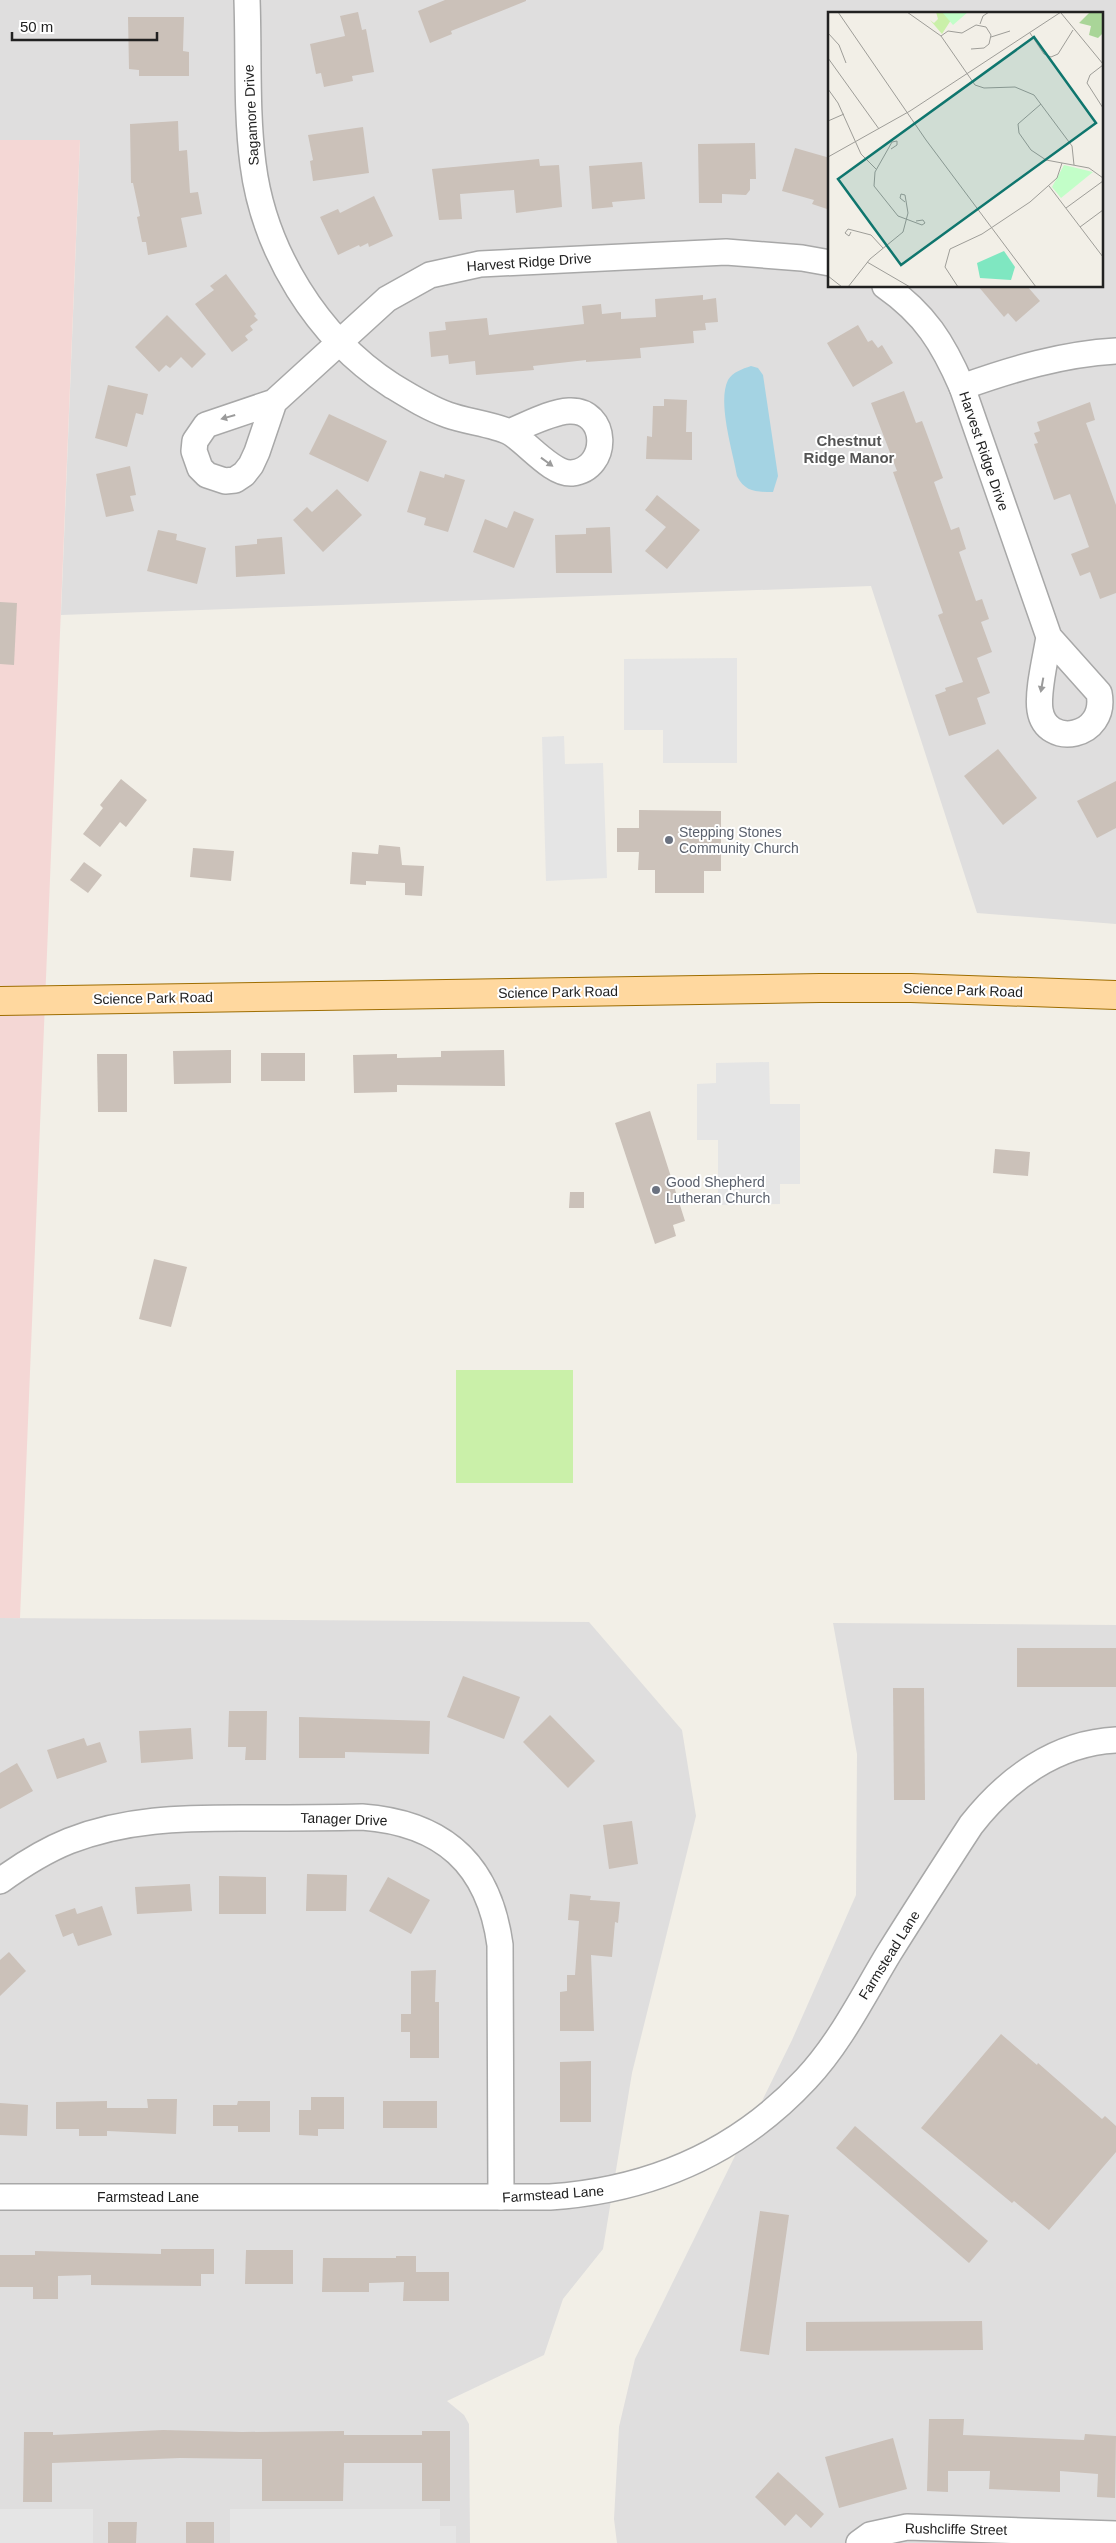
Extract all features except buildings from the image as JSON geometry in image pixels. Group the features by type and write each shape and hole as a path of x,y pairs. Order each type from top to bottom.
{"main road":[{"name":"Science Park Road","path":"0,1001 820,988 911,988 1116,996"}],"street":[{"name":"Sagamore Drive","path":"247,0 250,140 258,196 276,249 287,270 317,315 339,340 360,361 390,384 419,402 447,415 509,432"},
{"name":"Harvest Ridge Drive","path":"274,402 339,340 387,299 430,275 472,265 726,252 802,258 828,263"},
{"name":"Harvest Ridge Drive","path":"887,288 926,321 949,357 962,387 1049,637"},
{"path":"962,387 1044,361 1087,352 1116,351"},
{"name":"Farmstead Lane","path":"0,2197 501,2197 589,2194 624,2187 670,2172 704,2157 742,2134 784,2100 806,2079 829,2050 970,1825 989,1802 1014,1780 1044,1760 1072,1748 1116,1740"},
{"name":"Tanager Drive","path":"0,1880 34,1857 68,1841 104,1829 149,1820 173,1818 391,1819 436,1837 458,1853 476,1873 489,1896 496,1920 500,1945 501,2197"},
{"name":"Rushcliffe Street","path":"859,2543 870,2535 907,2527 1116,2534"}],"shaded area":[{"path":"0,0 1116,0 1116,924 977,913 871,586 61,615 80,141 0,140"},
{"path":"0,140 80,140 20,1618 0,1618"},
{"path":"737,658 737,763 663,763 663,730 624,730 624,659"},
{"path":"564,736 565,764 603,763 607,878 546,881 542,737"},
{"path":"769,1062 770,1104 800,1104 800,1184 780,1184 780,1204 718,1205 718,1140 697,1140 697,1084 716,1083 716,1063"},
{"path":"0,1618 589,1622 682,1730 696,1816 632,2073 603,2249 563,2299 544,2355 447,2401 464,2415 469,2424 470,2543 0,2543"},
{"path":"833,1623 1116,1625 1116,2543 617,2543 614,2519 619,2427 635,2359 792,2040 856,1895 857,1754"},
{"path":"0,2509 93,2509 93,2543 0,2543"},
{"path":"230,2509 440,2509 440,2526 456,2526 456,2543 230,2543"}],"green space":[{"path":"456,1370 573,1370 573,1483 456,1483"}],"water":[{"path":"751,366 758,368 763,375 778,476 773,492 752,490 740,481 737,476 727,427 724,401 728,380 735,373"}],"place":[{"name":"Stepping Stones Community Church","path":"669,840"},
{"name":"Good Shepherd Lutheran Church","path":"656,1190"}],"district":[{"name":"Chestnut Ridge Manor","path":"849,450"}]}
